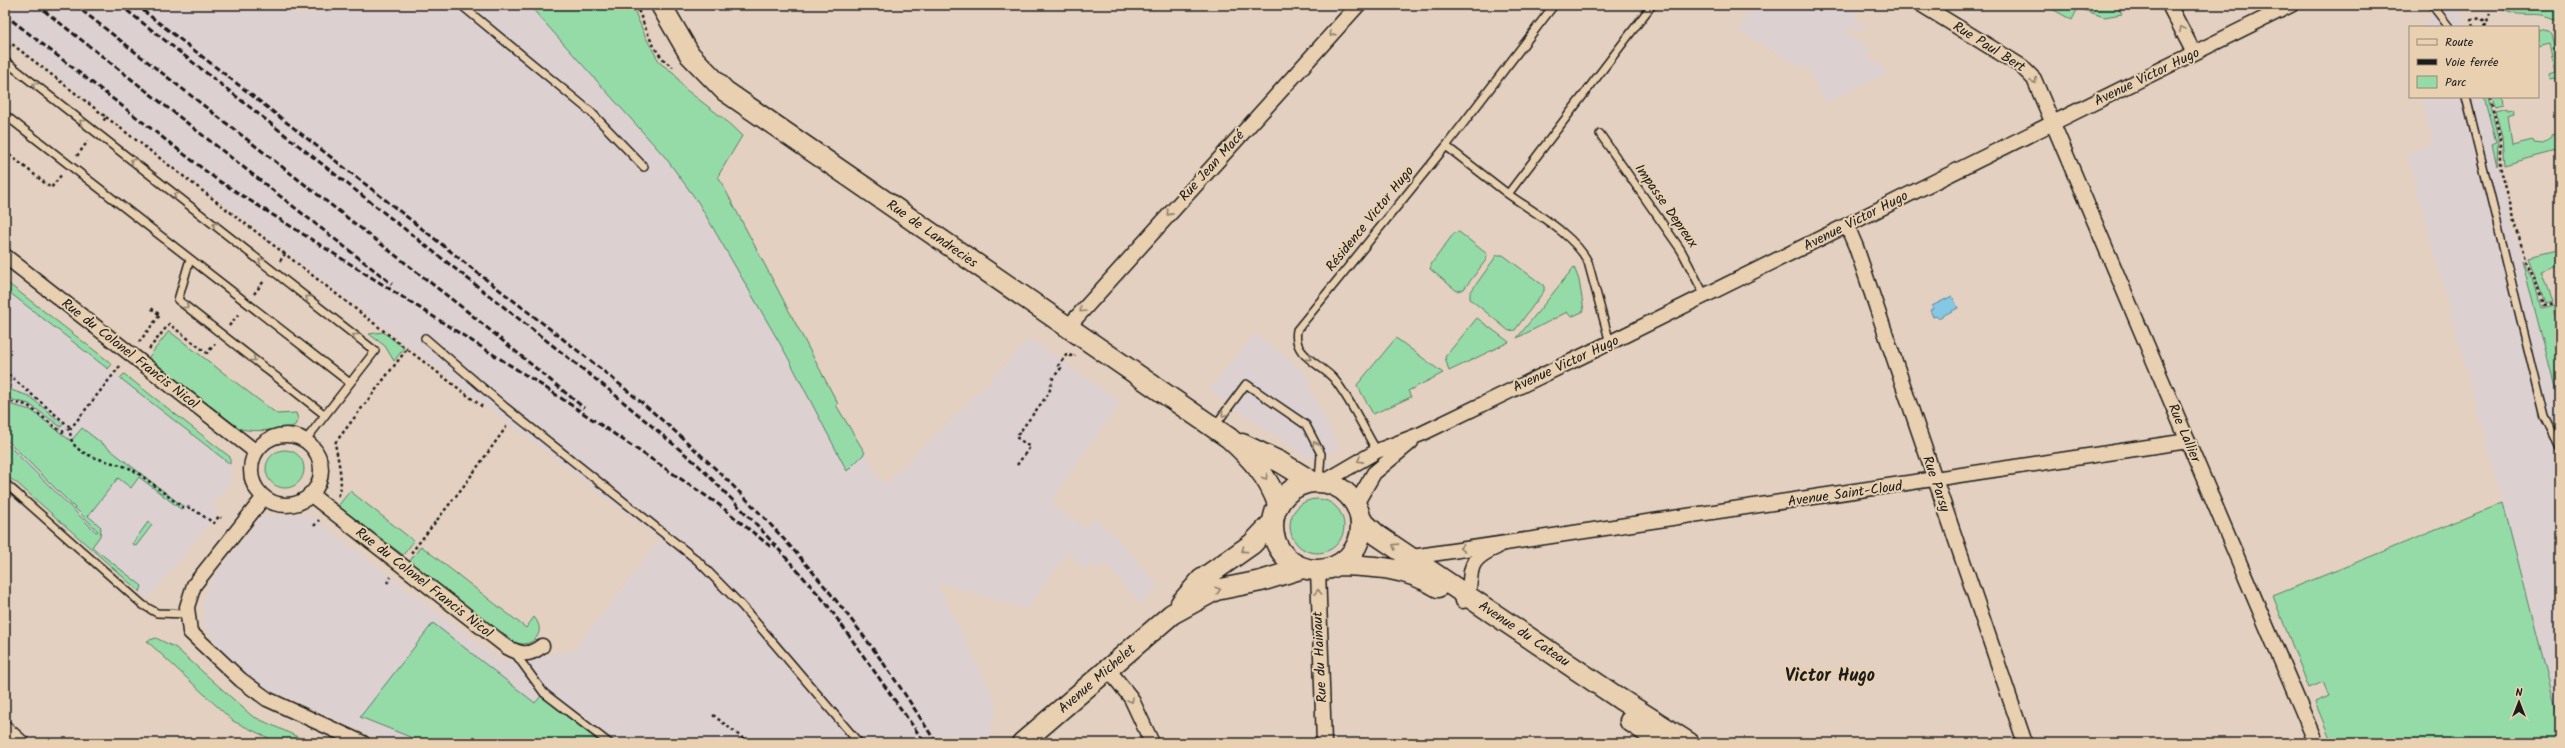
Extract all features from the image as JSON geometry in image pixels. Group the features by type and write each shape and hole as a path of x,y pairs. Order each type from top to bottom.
{"main road":[{"name":"Rue de Landrecies","path":"661,5 690,55 725,91 1221,433 1261,469 1278,504"},
{"name":"Rue de Landrecies","path":"1221,433 1319,482"},
{"path":"1319,482 1341,488 1358,512 1361,534 1351,555 1338,565 1311,569 1288,560 1280,551 1273,535 1272,523 1278,504 1295,487 1319,482"},
{"name":"Avenue du Cateau","path":"1358,512 1377,535 1412,557 1464,599 1663,743"},
{"name":"Avenue Michelet","path":"1022,743 1172,614 1201,580 1252,544 1272,523"},
{"name":"Avenue du Cateau","path":"1338,565 1373,566 1407,572 1464,599 1690,743"},
{"name":"Avenue Michelet","path":"1172,614 1216,590 1311,569"}],"street":[{"name":"Rue Jean Macé","path":"1067,328 1358,5"},
{"name":"Rue Paul Bert","path":"1922,5 2029,72 2034,78 2051,123"},
{"path":"2169,5 2194,53"},
{"name":"Avenue Victor Hugo","path":"1319,482 1377,451 1421,434 1610,343 2291,5"},
{"name":"Rue Lallier","path":"2051,123 2316,743"},
{"name":"Rue Parsy","path":"1846,226 1856,247 2024,743"},
{"name":"Rue du Colonel Francis Nicol","path":"5,256 256,452"},
{"name":"Avenue Victor Hugo","path":"1358,512 1364,486 1374,473 1421,434"},
{"path":"278,435 289,435 305,441 315,451 320,466 318,481 310,494 300,501 288,504 276,503 264,497 257,490 251,476 252,461 256,452 263,443 278,435"},
{"name":"Avenue Saint-Cloud","path":"1412,557 1465,548 1501,545 2188,441"},
{"name":"Rue du Colonel Francis Nicol","path":"310,494 514,651"},
{"path":"264,497 199,577 190,592 186,614 188,627 194,638 254,690 278,705 363,743"},
{"name":"Avenue Saint-Cloud","path":"1464,599 1469,572 1476,561 1485,552 1501,545"},
{"name":"Rue du Hainaut","path":"1311,569 1324,743"},
{"path":"514,651 527,654 542,646"},
{"path":"1108,669 1131,698 1152,743"},
{"path":"5,728 22,743"}],"lane":[{"path":"461,5 591,112 644,167"},
{"name":"Résidence Victor Hugo","path":"1377,451 1334,379 1301,352 1296,336 1300,325 1446,146 1554,5"},
{"path":"1508,194 1652,5"},
{"path":"2432,5 2448,26"},
{"path":"5,62 375,352 305,441"},
{"path":"2466,98 2545,418 2560,448"},
{"path":"5,115 350,383"},
{"name":"Impasse Depreux","path":"1600,134 1681,250 1705,296"},
{"path":"1446,146 1571,241 1583,253 1588,262 1610,343"},
{"path":"190,259 178,300 325,415"},
{"path":"425,338 505,407 697,560 742,606 859,743"},
{"path":"1221,433 1246,384 1306,425 1321,454 1319,482"},
{"path":"5,483 143,605 157,613 186,614"},
{"path":"514,651 544,693 609,743"}],"path":[{"path":"2485,26 2490,13"},
{"path":"2474,26 2472,20 2481,18 2486,22"},
{"path":"5,52 12,44 285,254"},
{"path":"2490,98 2500,137 2500,166 2525,259 2536,282 2543,305 2554,303"},
{"path":"5,151 51,188 106,117"},
{"path":"5,401 27,405 62,432 70,428 160,315 151,308"},
{"path":"314,526 340,493 340,474 335,443 407,349 490,412"},
{"path":"1017,465 1030,447 1016,437 1049,393 1062,361"},
{"path":"10,375 70,428 70,440 74,445 92,457 108,464 131,470 182,507 191,508 211,522 214,523 219,516 221,518"},
{"path":"434,524 508,426 502,422"},
{"path":"713,715 749,743"}],"shaded area":[{"path":"5,5 529,5 665,157 698,202 786,354 847,471 865,453 884,485 986,385 1029,338 1121,402 1065,480 1051,504 1087,529 1095,518 1118,539 1159,588 1140,604 1104,561 1098,570 1092,564 1083,570 1069,552 1026,609 937,582 996,702 990,743 387,743 261,686 224,655 204,624 203,600 212,579 261,516 309,514 502,662 573,651 660,539 5,36"},
{"path":"1753,5 1860,5 1854,15 1857,16 1855,19 1865,25 1860,32 1850,26 1846,33 1871,49 1868,59 1889,72 1825,103 1807,65 1804,69 1738,30"},
{"path":"2441,5 2460,5 2466,26 2422,26"},
{"path":"2421,98 2484,98 2496,143 2492,144 2560,407 2560,724 2503,503 2407,153 2433,144"},
{"path":"5,289 230,464 231,481 212,507 218,512 148,599 17,483 5,475"},
{"path":"1255,333 1309,376 1309,386 1339,448 1320,457 1306,457 1209,390"}],"green space":[{"path":"529,5 632,5 646,38 660,63 674,73 685,89 723,118 742,136 718,176 838,404 836,405 865,453 847,471 786,354 698,202 665,157"},
{"path":"2045,5 2116,5 2122,14 2104,17 2078,8 2072,20"},
{"path":"2497,5 2560,5 2560,23 2553,18 2545,16 2511,13"},
{"path":"2539,29 2549,31 2552,35 2560,66 2560,89 2555,79 2549,80 2548,75 2555,73 2550,44 2539,47"},
{"path":"2484,98 2488,98 2498,137 2497,166 2492,144 2496,142"},
{"path":"2492,98 2503,98 2504,104 2495,106"},
{"path":"2508,107 2508,109 2514,108 2515,113 2508,115 2512,145 2533,140 2534,143 2543,144 2552,138 2552,135 2560,133 2560,150 2504,165 2502,137 2495,110"},
{"path":"1459,232 1487,254 1486,260 1464,289 1457,291 1430,269 1432,263 1454,233"},
{"path":"2560,249 2560,265 2541,272 2552,301 2545,303 2528,257"},
{"path":"1497,255 1503,255 1544,286 1544,291 1515,330 1509,331 1470,299 1470,293"},
{"path":"2522,260 2534,281 2541,308 2554,305 2554,314 2560,321 2560,407"},
{"path":"1574,267 1579,280 1584,311 1571,317 1567,312 1517,338"},
{"path":"5,281 112,364 108,369 5,289"},
{"path":"1477,318 1509,342 1449,371 1445,357"},
{"path":"169,331 277,414 296,413 298,419 295,425 291,427 268,430 244,430 239,428 148,358"},
{"path":"383,332 404,348 394,361 385,346 369,334"},
{"path":"1396,338 1443,373 1408,391 1411,397 1373,414 1357,385"},
{"path":"124,374 230,457 230,464 120,378"},
{"path":"5,388 29,396 63,424 61,427 29,404 5,398"},
{"path":"5,403 31,410 71,441 82,428 184,507 182,510 139,477 131,488 118,478 88,516 101,527 100,536 92,547 142,586 140,592 17,483 5,475 5,442 96,532 98,531 5,438"},
{"path":"285,450 298,456 304,469 298,482 285,488 272,482 266,469 272,456"},
{"path":"350,491 414,541 403,555 338,506"},
{"path":"1312,499 1322,499 1332,503 1340,511 1344,521 1344,531 1340,541 1332,549 1322,553 1312,553 1302,549 1294,541 1290,531 1290,521 1294,511 1302,503"},
{"path":"2503,503 2560,724 2560,743 2332,743 2315,702 2329,696 2323,682 2309,688 2273,596"},
{"path":"148,522 152,525 136,546 132,544"},
{"path":"421,546 526,628 534,617 538,623 539,629 538,635 535,639 524,644 518,644 511,641 409,562"},
{"path":"433,623 535,703 541,696 601,743 425,743 360,717"},
{"path":"156,638 176,648 252,716 311,743 279,743 233,721 147,641"}],"water":[{"path":"1952,296 1958,308 1938,318 1936,316 1933,317 1930,310 1933,309 1932,306"}],"railway":[{"path":"37,5 392,284"},
{"path":"75,5 468,312 584,408"},
{"path":"120,5 608,389 698,465 758,526 826,603 925,743"},
{"path":"136,5 591,361 677,433 737,490 800,557 858,629 885,666 936,743"},
{"path":"5,15 216,179 543,386 718,504 771,547"}],"district":[{"name":"Victor Hugo","path":"1830,676"}]}
